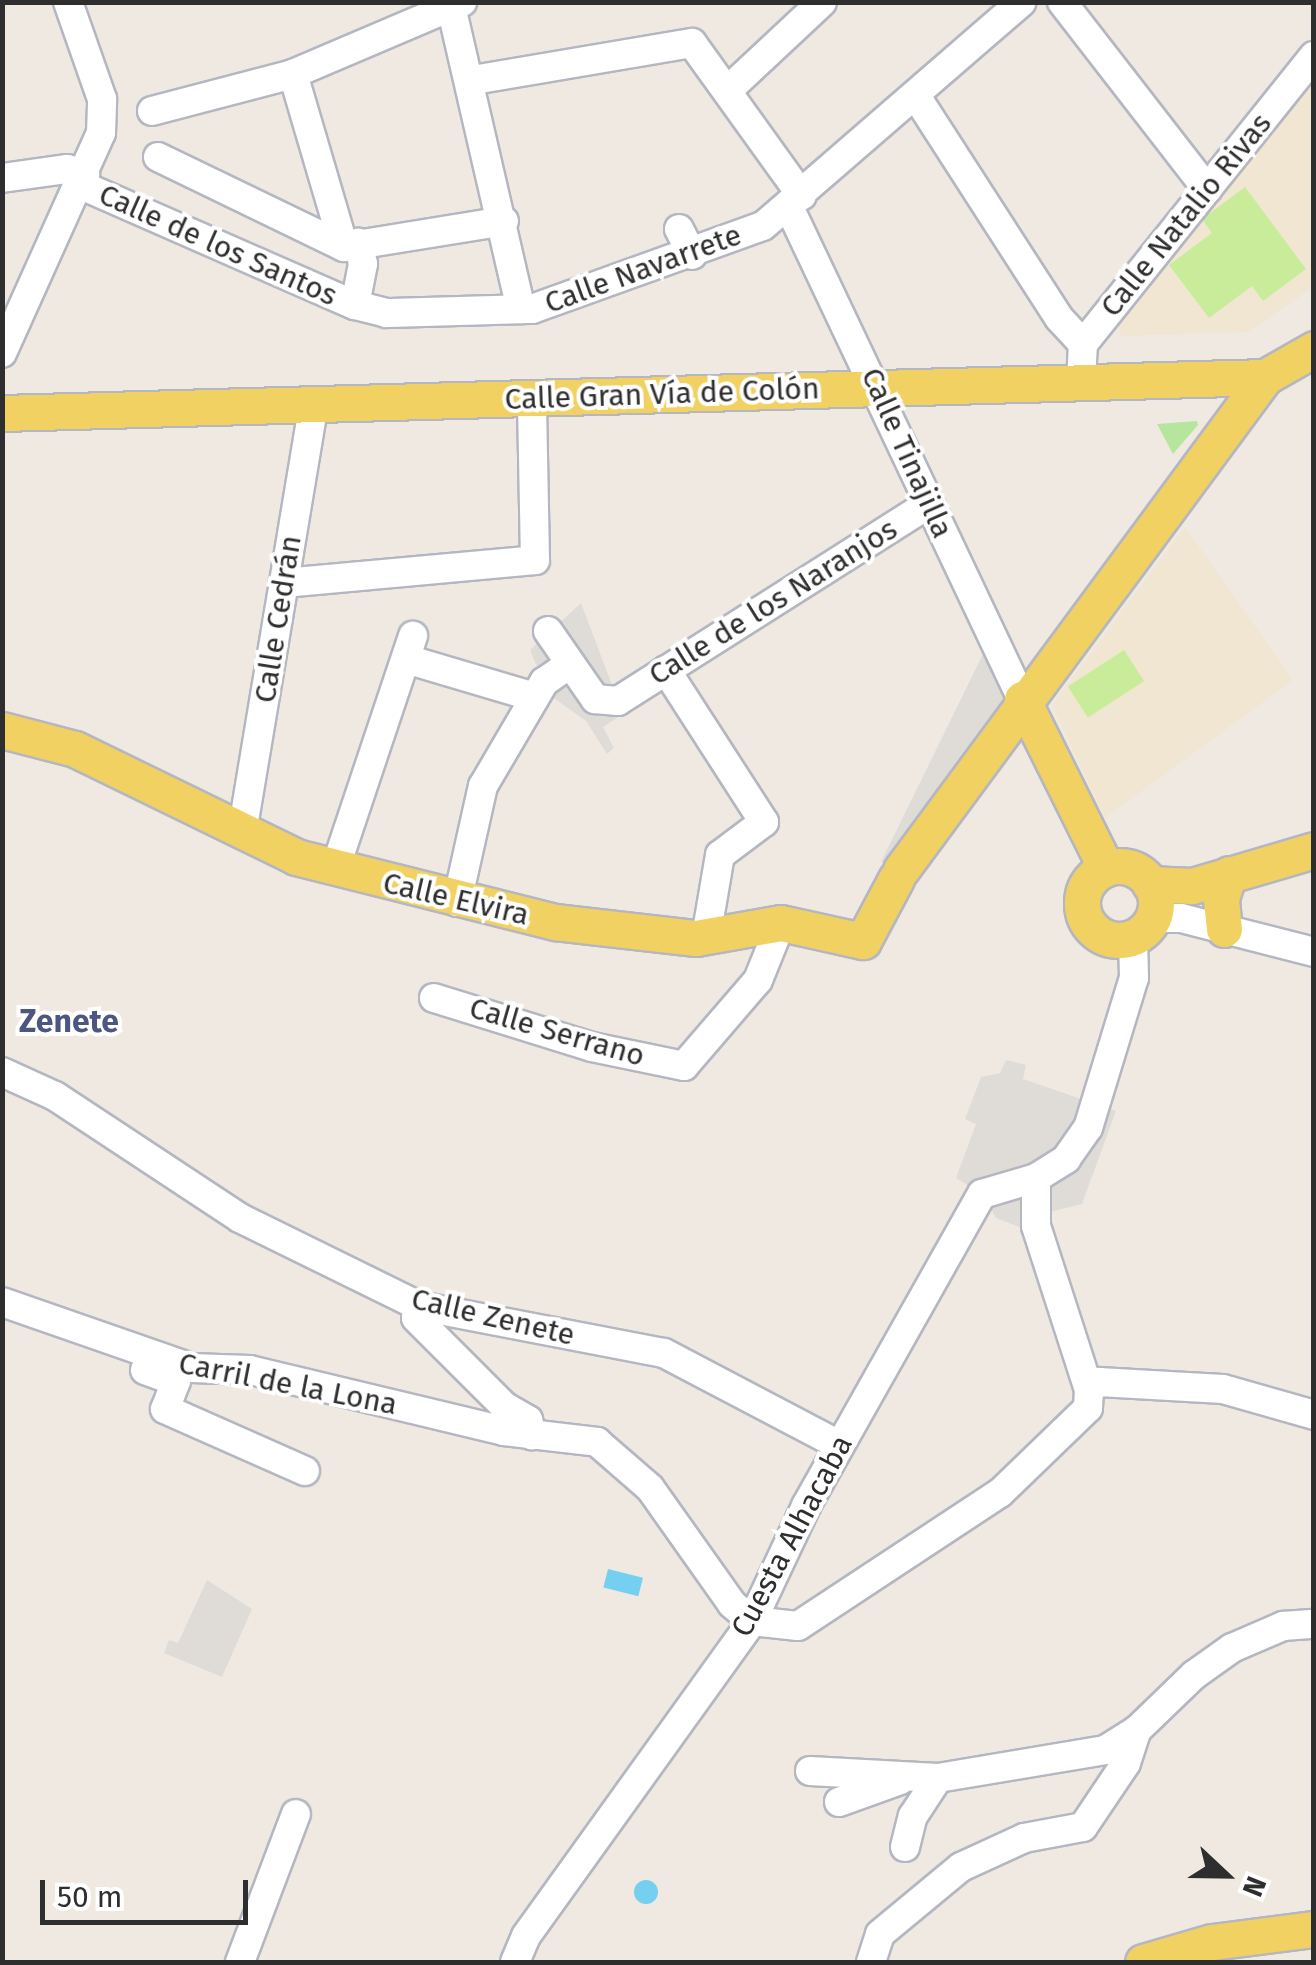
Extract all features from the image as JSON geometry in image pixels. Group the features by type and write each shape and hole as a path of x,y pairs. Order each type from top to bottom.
{"main road":[{"name":"Calle Gran Vía de Colón","path":"2,413 1265,378 1314,349"},
{"path":"1106,868 1022,699 1265,378"},
{"name":"Calle Elvira","path":"2,730 75,749 242,833 335,869 458,902 555,922 706,936 781,923 863,941 898,875 1022,699"},
{"path":"1143,926 1133,869 1106,868 1083,892 1084,915 1106,938 1143,926 1192,886 1314,850"},
{"path":"1224,928 1221,898 1229,874"},
{"path":"1143,1962 1212,1942 1314,1929"}],"street":[{"path":"2,353 83,180 104,118 68,2"},
{"path":"727,91 822,2"},
{"name":"Calle Navarrete","path":"354,306 386,313 522,309 692,255 763,226 796,202 1022,2"},
{"path":"1062,2 1207,189"},
{"path":"152,111 293,74 455,4 522,309"},
{"name":"Calle Tinajilla","path":"473,80 692,43 727,91 796,202 929,504 1022,699"},
{"name":"Calle Natalio Rivas","path":"1081,382 1082,344 1314,56"},
{"path":"293,74 351,245 363,264 354,306"},
{"path":"916,96 1059,318 1082,344"},
{"path":"158,156 351,245 504,221"},
{"path":"2,178 67,168 83,180"},
{"name":"Calle de los Santos","path":"83,180 354,306"},
{"path":"680,229 692,255"},
{"path":"284,583 536,560 532,398"},
{"name":"Calle Cedrán","path":"242,833 314,404"},
{"name":"Calle de los Naranjos","path":"568,665 595,699 618,701 929,504"},
{"path":"458,902 483,786 534,697 568,665 548,630"},
{"path":"335,869 409,647 534,697"},
{"path":"666,670 764,822 720,855 706,936"},
{"name":"Calle Serrano","path":"434,998 592,1047 684,1066 758,980 781,923"},
{"path":"752,1621 798,1626 962,1520 1088,1408 1089,1390 1036,1223 1036,1178 1066,1159 1100,1106 1143,926 1224,928 1314,952"},
{"name":"Calle Zenete","path":"2,1072 55,1096 240,1218 419,1306 664,1352 839,1445"},
{"name":"Cuesta Alhacaba","path":"514,1962 526,1936 752,1621 839,1445 982,1194 1036,1178"},
{"name":"Carril de la Lona","path":"2,1302 191,1368 250,1370 532,1436 586,1438 635,1472 732,1604 752,1621"},
{"path":"419,1306 416,1318 504,1406 528,1420 532,1436"},
{"name":"Carril de la Lona","path":"49,1319 45,1333 176,1381 165,1409 305,1471"},
{"path":"1089,1390 1099,1382 1223,1390 1314,1415"},
{"path":"810,1770 938,1778 1105,1750 1138,1730 1232,1648 1284,1626 1314,1624"},
{"path":"870,1962 880,1934 961,1867 1024,1838 1083,1827 1126,1763 1138,1730"},
{"path":"839,1802 906,1777"},
{"path":"906,1847 913,1816 938,1778"},
{"path":"240,1962 296,1814"}],"shaded area":[{"path":"1313,79 1313,287 1248,332 1121,336 1117,319"},
{"path":"1185,527 1293,680 1105,818 1052,705"},
{"path":"581,603 623,714 603,727 614,748 607,754 586,721 548,694 530,650"},
{"path":"985,650 1011,702 895,868 881,862"},
{"path":"1006,1060 1026,1065 1023,1079 1116,1111 1082,1204 1046,1213 1030,1231 996,1218 982,1194 956,1178 976,1124 965,1119 981,1077 1000,1073"},
{"path":"207,1580 252,1609 222,1677 164,1653 169,1640 178,1643"}],"green space":[{"path":"1245,187 1306,269 1263,301 1252,286 1209,318 1169,265 1212,233 1202,219"},
{"path":"1197,421 1198,425 1173,454 1157,424"},
{"path":"1124,650 1144,681 1088,718 1068,686"}],"water":[{"path":"608,1569 643,1578 638,1596 603,1587"},
{"path":"646,1880 658,1892 646,1904 634,1892"}],"district":[{"name":"Zenete","path":"69,1021"}]}
